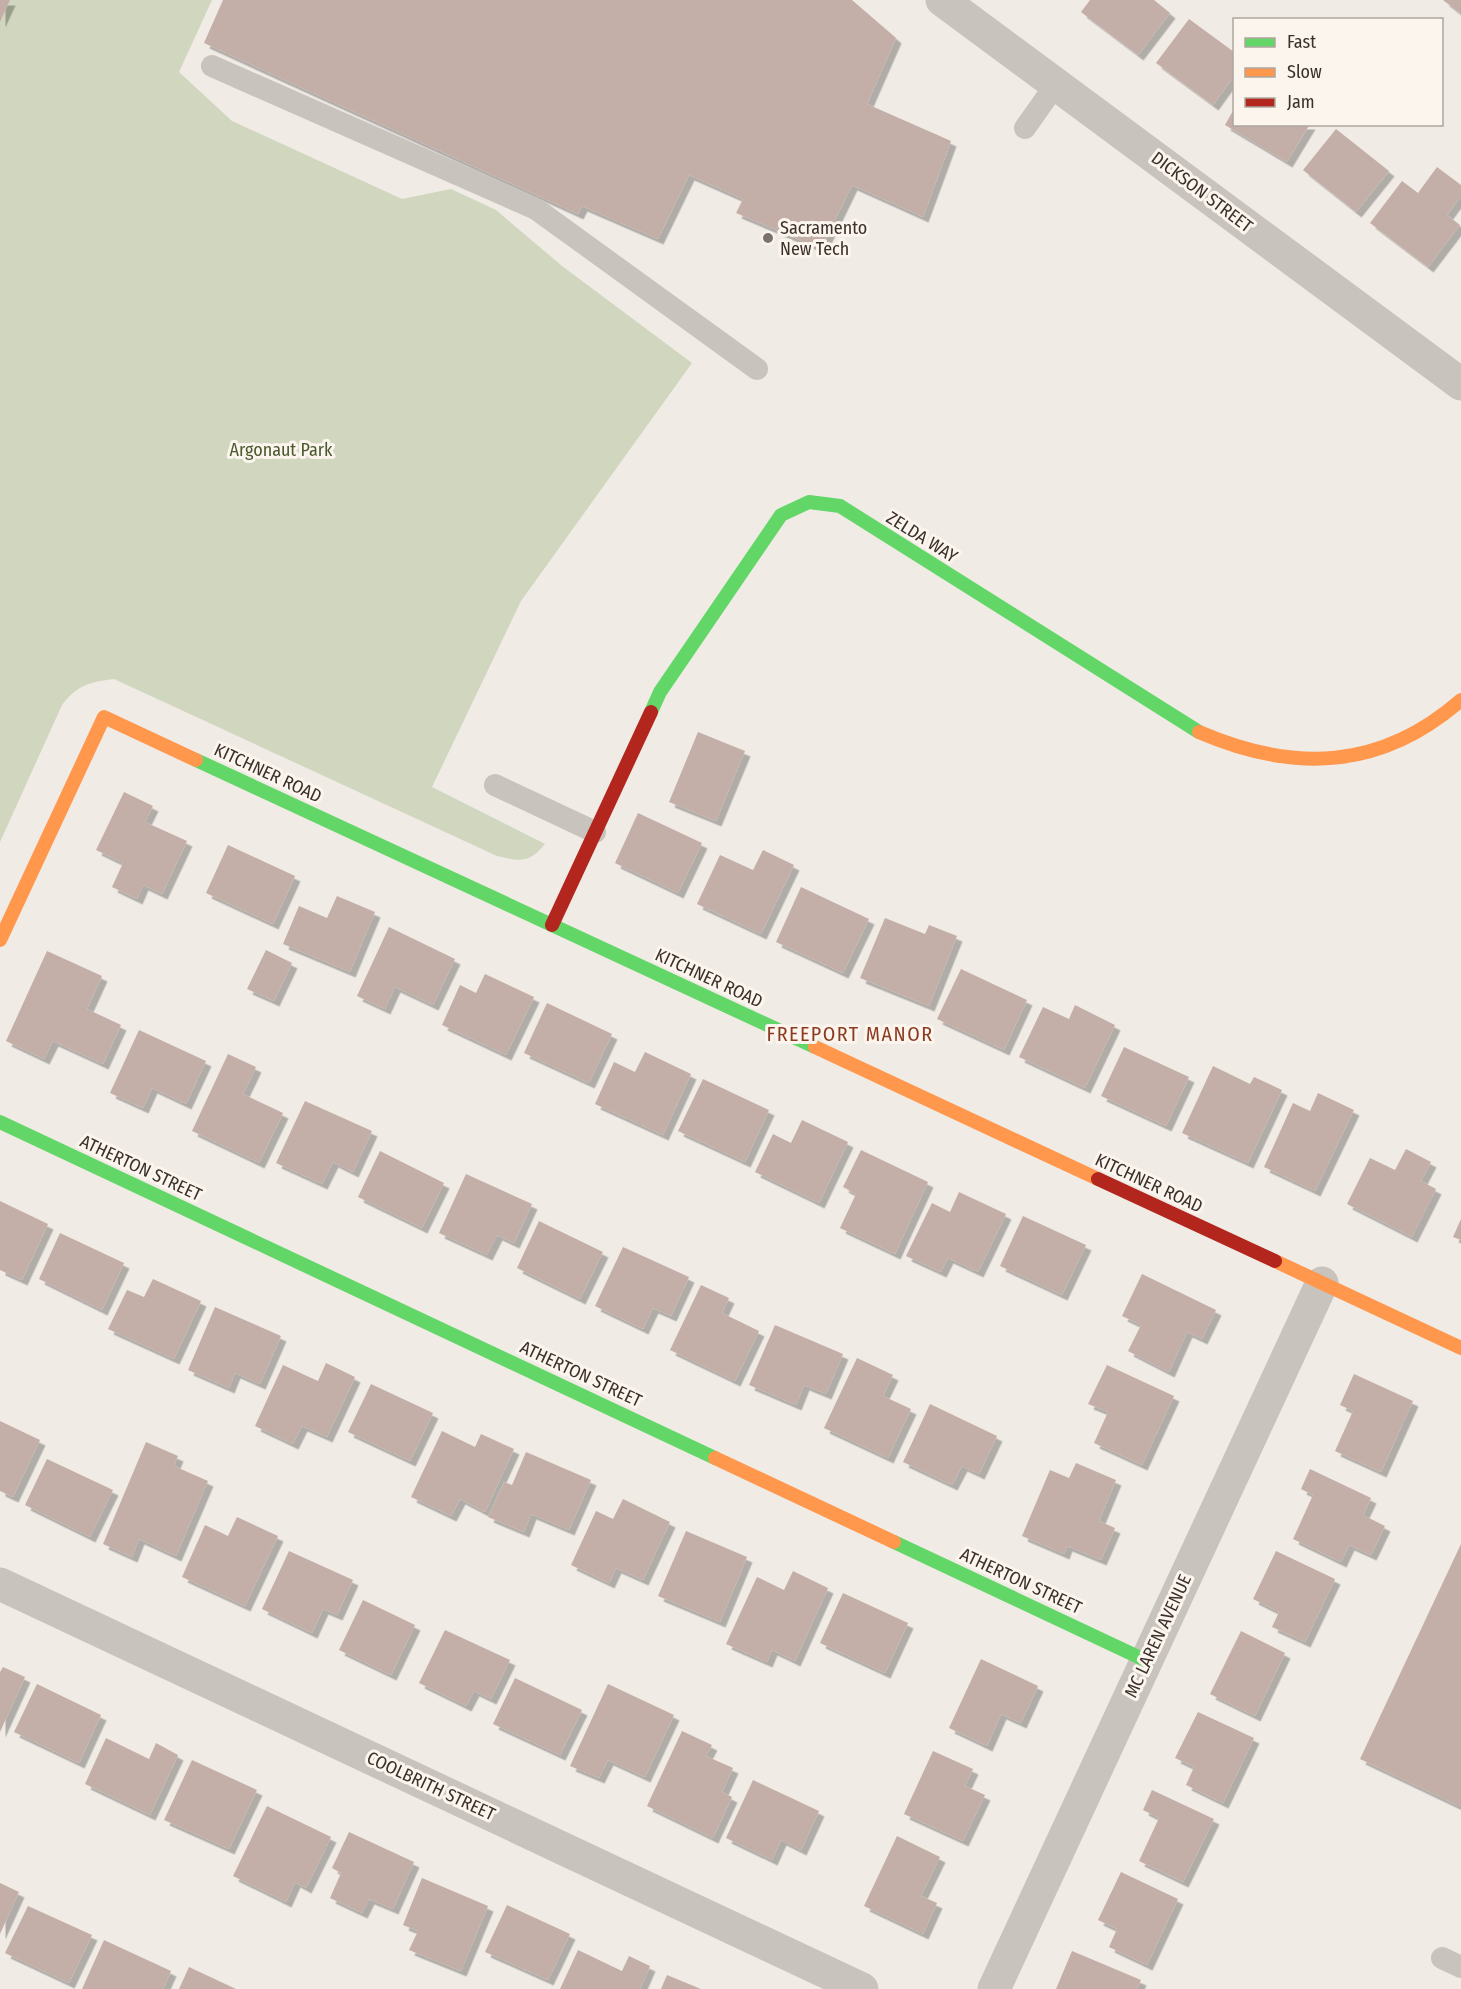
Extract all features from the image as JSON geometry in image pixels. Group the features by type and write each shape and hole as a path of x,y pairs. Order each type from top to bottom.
{"street":[{"name":"DICKSON STREET","path":"942,0 1461,384"},
{"name":"ZELDA WAY","path":"552,925 660,692 781,514 809,502 840,506 1200,732 1236,748 1283,758 1340,758 1386,746 1430,725 1461,700"},
{"name":"KITCHNER ROAD","path":"0,940 104,717 1461,1348"},
{"name":"ATHERTON STREET","path":"0,1122 1147,1661"},
{"name":"MC LAREN AVENUE","path":"994,1989 1322,1283"},
{"name":"COOLBRITH STREET","path":"0,1584 862,1989"}],"lane":[{"path":"212,66 536,209 757,369"},
{"path":"1025,128 1056,84"},
{"path":"495,785 595,832"}],"green space":[{"name":"Argonaut Park","path":"0,0 212,0 179,72 232,121 402,199 451,189 496,210 562,266 692,363 521,601 432,787 545,844 534,855 518,860 497,856 114,679 79,689 62,705 0,842"}],"building":[{"path":"0,0 10,0 0,22"},
{"path":"223,0 852,0 896,38 867,104 951,141 923,217 852,185 821,249 736,213 743,199 689,175 658,239 582,206 578,214 204,43"},
{"path":"1090,0 1154,0 1170,13 1138,55 1081,12"},
{"path":"1443,0 1461,0 1461,14"},
{"path":"1189,19 1233,51 1233,77 1213,105 1156,63"},
{"path":"1233,111 1233,126 1309,126 1287,162 1225,125"},
{"path":"1336,129 1389,171 1356,212 1303,170"},
{"path":"1437,167 1461,185 1461,196 1447,215 1460,225 1428,267 1370,223 1402,181 1418,193"},
{"path":"698,732 745,751 716,821 669,802"},
{"path":"124,792 153,806 145,822 187,841 162,894 143,885 137,899 112,887 123,863 96,850"},
{"path":"638,813 702,843 678,893 615,863"},
{"path":"228,845 295,876 273,924 206,893"},
{"path":"763,850 794,865 761,934 697,904 720,855 753,870"},
{"path":"801,887 869,919 843,973 776,942"},
{"path":"337,896 375,912 350,972 283,944 299,906 327,918"},
{"path":"885,918 925,934 929,925 957,936 929,1006 860,978"},
{"path":"389,927 455,959 433,1005 395,987 385,1009 357,996"},
{"path":"266,950 292,963 274,1001 247,989"},
{"path":"47,951 102,976 87,1009 121,1025 103,1064 53,1041 44,1059 6,1041"},
{"path":"961,969 1027,1000 1004,1050 937,1019"},
{"path":"485,974 534,997 506,1055 442,1025 460,985 476,993"},
{"path":"547,1003 612,1034 589,1083 524,1053"},
{"path":"1075,1005 1115,1025 1085,1088 1019,1057 1043,1007 1069,1019"},
{"path":"139,1030 206,1061 186,1104 152,1088 143,1108 110,1093"},
{"path":"1124,1047 1189,1077 1166,1126 1101,1096"},
{"path":"645,1052 691,1074 663,1135 595,1104 614,1062 635,1072"},
{"path":"228,1054 256,1067 243,1094 283,1113 259,1163 192,1131"},
{"path":"1213,1066 1250,1084 1254,1077 1282,1090 1248,1163 1182,1133"},
{"path":"703,1079 769,1110 745,1162 678,1131"},
{"path":"1318,1093 1354,1110 1315,1191 1264,1167 1293,1103 1310,1111"},
{"path":"305,1101 372,1131 353,1172 333,1162 322,1184 276,1163"},
{"path":"802,1120 848,1142 819,1203 755,1172 773,1134 791,1143"},
{"path":"1406,1149 1431,1162 1421,1181 1436,1189 1412,1237 1347,1204 1370,1158 1395,1170"},
{"path":"861,1150 928,1182 895,1254 840,1228 856,1194 843,1187"},
{"path":"380,1151 444,1183 422,1228 358,1197"},
{"path":"466,1174 532,1204 514,1243 497,1235 487,1255 439,1233"},
{"path":"959,1192 1006,1214 978,1272 948,1258 941,1272 906,1256 932,1203 950,1212"},
{"path":"0,1201 48,1224 22,1280 0,1270"},
{"path":"1023,1216 1086,1245 1062,1295 1000,1266"},
{"path":"1461,1219 1461,1240 1453,1237"},
{"path":"539,1221 603,1252 580,1299 517,1268"},
{"path":"60,1233 124,1263 102,1310 39,1279"},
{"path":"623,1247 689,1277 671,1316 653,1308 643,1329 595,1306"},
{"path":"1142,1274 1216,1310 1202,1339 1187,1332 1169,1372 1128,1351 1141,1325 1122,1316"},
{"path":"153,1279 201,1301 174,1359 108,1329 127,1290 144,1297"},
{"path":"701,1285 729,1298 722,1313 759,1331 735,1381 670,1350"},
{"path":"215,1307 281,1336 260,1384 235,1373 229,1388 188,1370"},
{"path":"775,1325 843,1354 826,1394 804,1385 796,1405 749,1385"},
{"path":"857,1358 893,1375 883,1396 911,1409 888,1458 824,1428"},
{"path":"326,1363 355,1377 327,1437 302,1426 293,1444 255,1426 283,1365 318,1381"},
{"path":"1107,1365 1174,1396 1142,1465 1094,1443 1108,1412 1088,1404"},
{"path":"1354,1374 1413,1401 1381,1472 1335,1451 1353,1411 1340,1405"},
{"path":"371,1384 433,1413 410,1461 348,1432"},
{"path":"930,1404 997,1436 979,1474 962,1466 952,1485 903,1462"},
{"path":"0,1421 40,1440 13,1497 0,1491"},
{"path":"442,1431 475,1447 481,1434 514,1449 485,1512 460,1499 451,1516 411,1497"},
{"path":"146,1442 178,1456 174,1466 208,1481 176,1556 139,1539 132,1557 103,1544"},
{"path":"526,1452 591,1480 569,1530 531,1514 524,1532 488,1517 504,1482 512,1485"},
{"path":"47,1459 113,1490 90,1537 25,1505"},
{"path":"1076,1463 1116,1480 1099,1521 1115,1528 1101,1560 1067,1546 1064,1554 1022,1536 1050,1470 1069,1478"},
{"path":"1310,1469 1371,1498 1363,1515 1385,1526 1371,1555 1349,1545 1341,1562 1293,1539 1313,1495 1301,1489"},
{"path":"623,1499 670,1522 643,1580 616,1568 609,1583 571,1565 596,1511 613,1519"},
{"path":"237,1517 278,1536 245,1606 182,1577 205,1525 228,1536"},
{"path":"686,1531 747,1557 720,1622 658,1596"},
{"path":"1461,1544 1461,1807 1360,1759"},
{"path":"289,1551 353,1580 337,1615 323,1609 312,1633 262,1609"},
{"path":"1276,1551 1335,1579 1305,1642 1272,1627 1279,1612 1253,1599"},
{"path":"793,1571 828,1588 795,1661 772,1650 767,1662 726,1644 757,1577 784,1590"},
{"path":"843,1593 908,1623 885,1673 820,1643"},
{"path":"363,1600 415,1625 391,1675 339,1650"},
{"path":"445,1630 510,1660 491,1699 474,1691 466,1706 419,1683"},
{"path":"1241,1631 1285,1653 1255,1716 1210,1694"},
{"path":"981,1659 1038,1686 1021,1723 1001,1714 987,1746 949,1728"},
{"path":"3,1667 25,1677 0,1732 0,1672"},
{"path":"515,1678 582,1710 560,1755 493,1724"},
{"path":"37,1684 101,1715 79,1763 14,1732"},
{"path":"608,1684 674,1715 645,1777 608,1760 599,1778 570,1766"},
{"path":"1198,1712 1254,1738 1223,1803 1186,1785 1194,1767 1175,1758"},
{"path":"682,1731 712,1745 706,1756 733,1768 722,1792 732,1797 713,1838 647,1806"},
{"path":"106,1738 149,1759 156,1743 178,1755 150,1815 85,1784"},
{"path":"933,1751 973,1769 965,1786 985,1795 963,1841 904,1814"},
{"path":"192,1760 257,1790 229,1849 164,1820"},
{"path":"753,1780 819,1811 801,1850 781,1840 772,1860 726,1838"},
{"path":"1152,1790 1214,1819 1183,1882 1139,1861 1159,1818 1143,1810"},
{"path":"267,1806 331,1837 306,1888 295,1882 286,1902 233,1876"},
{"path":"349,1832 414,1862 393,1909 369,1899 362,1913 330,1898 341,1873 332,1868"},
{"path":"897,1836 940,1857 921,1896 937,1903 923,1934 864,1906"},
{"path":"1121,1872 1178,1899 1147,1965 1109,1947 1117,1929 1098,1920"},
{"path":"422,1878 488,1906 461,1971 409,1950 418,1931 403,1925"},
{"path":"0,1883 19,1892 0,1934"},
{"path":"507,1905 570,1934 548,1980 485,1952"},
{"path":"28,1906 92,1935 69,1983 5,1953"},
{"path":"104,1940 171,1971 163,1989 82,1989"},
{"path":"578,1950 622,1971 629,1956 650,1966 640,1989 560,1989"},
{"path":"1072,1951 1141,1980 1137,1989 1056,1989"},
{"path":"189,1967 236,1989 179,1989"},
{"path":"667,1975 701,1989 661,1989"}],"traffic: fast":[{"path":"651,712 660,692 781,515 809,502 840,506 1199,732"},
{"path":"196,760 815,1047"},
{"path":"0,1122 715,1458"},
{"path":"894,1542 1147,1661"}],"traffic: slow":[{"path":"1199,732 1234,745 1269,754 1303,758 1336,758 1368,752 1400,740 1431,723 1461,700"},
{"path":"0,940 104,717 196,760"},
{"path":"815,1047 1098,1179"},
{"path":"1275,1261 1461,1348"},
{"path":"715,1458 894,1542"}],"traffic: jam":[{"path":"552,925 651,712"},
{"path":"1098,1179 1275,1261"}],"place":[{"name":"Sacramento New Tech","path":"768,238"}],"district":[{"name":"FREEPORT MANOR","path":"850,1034"}]}
